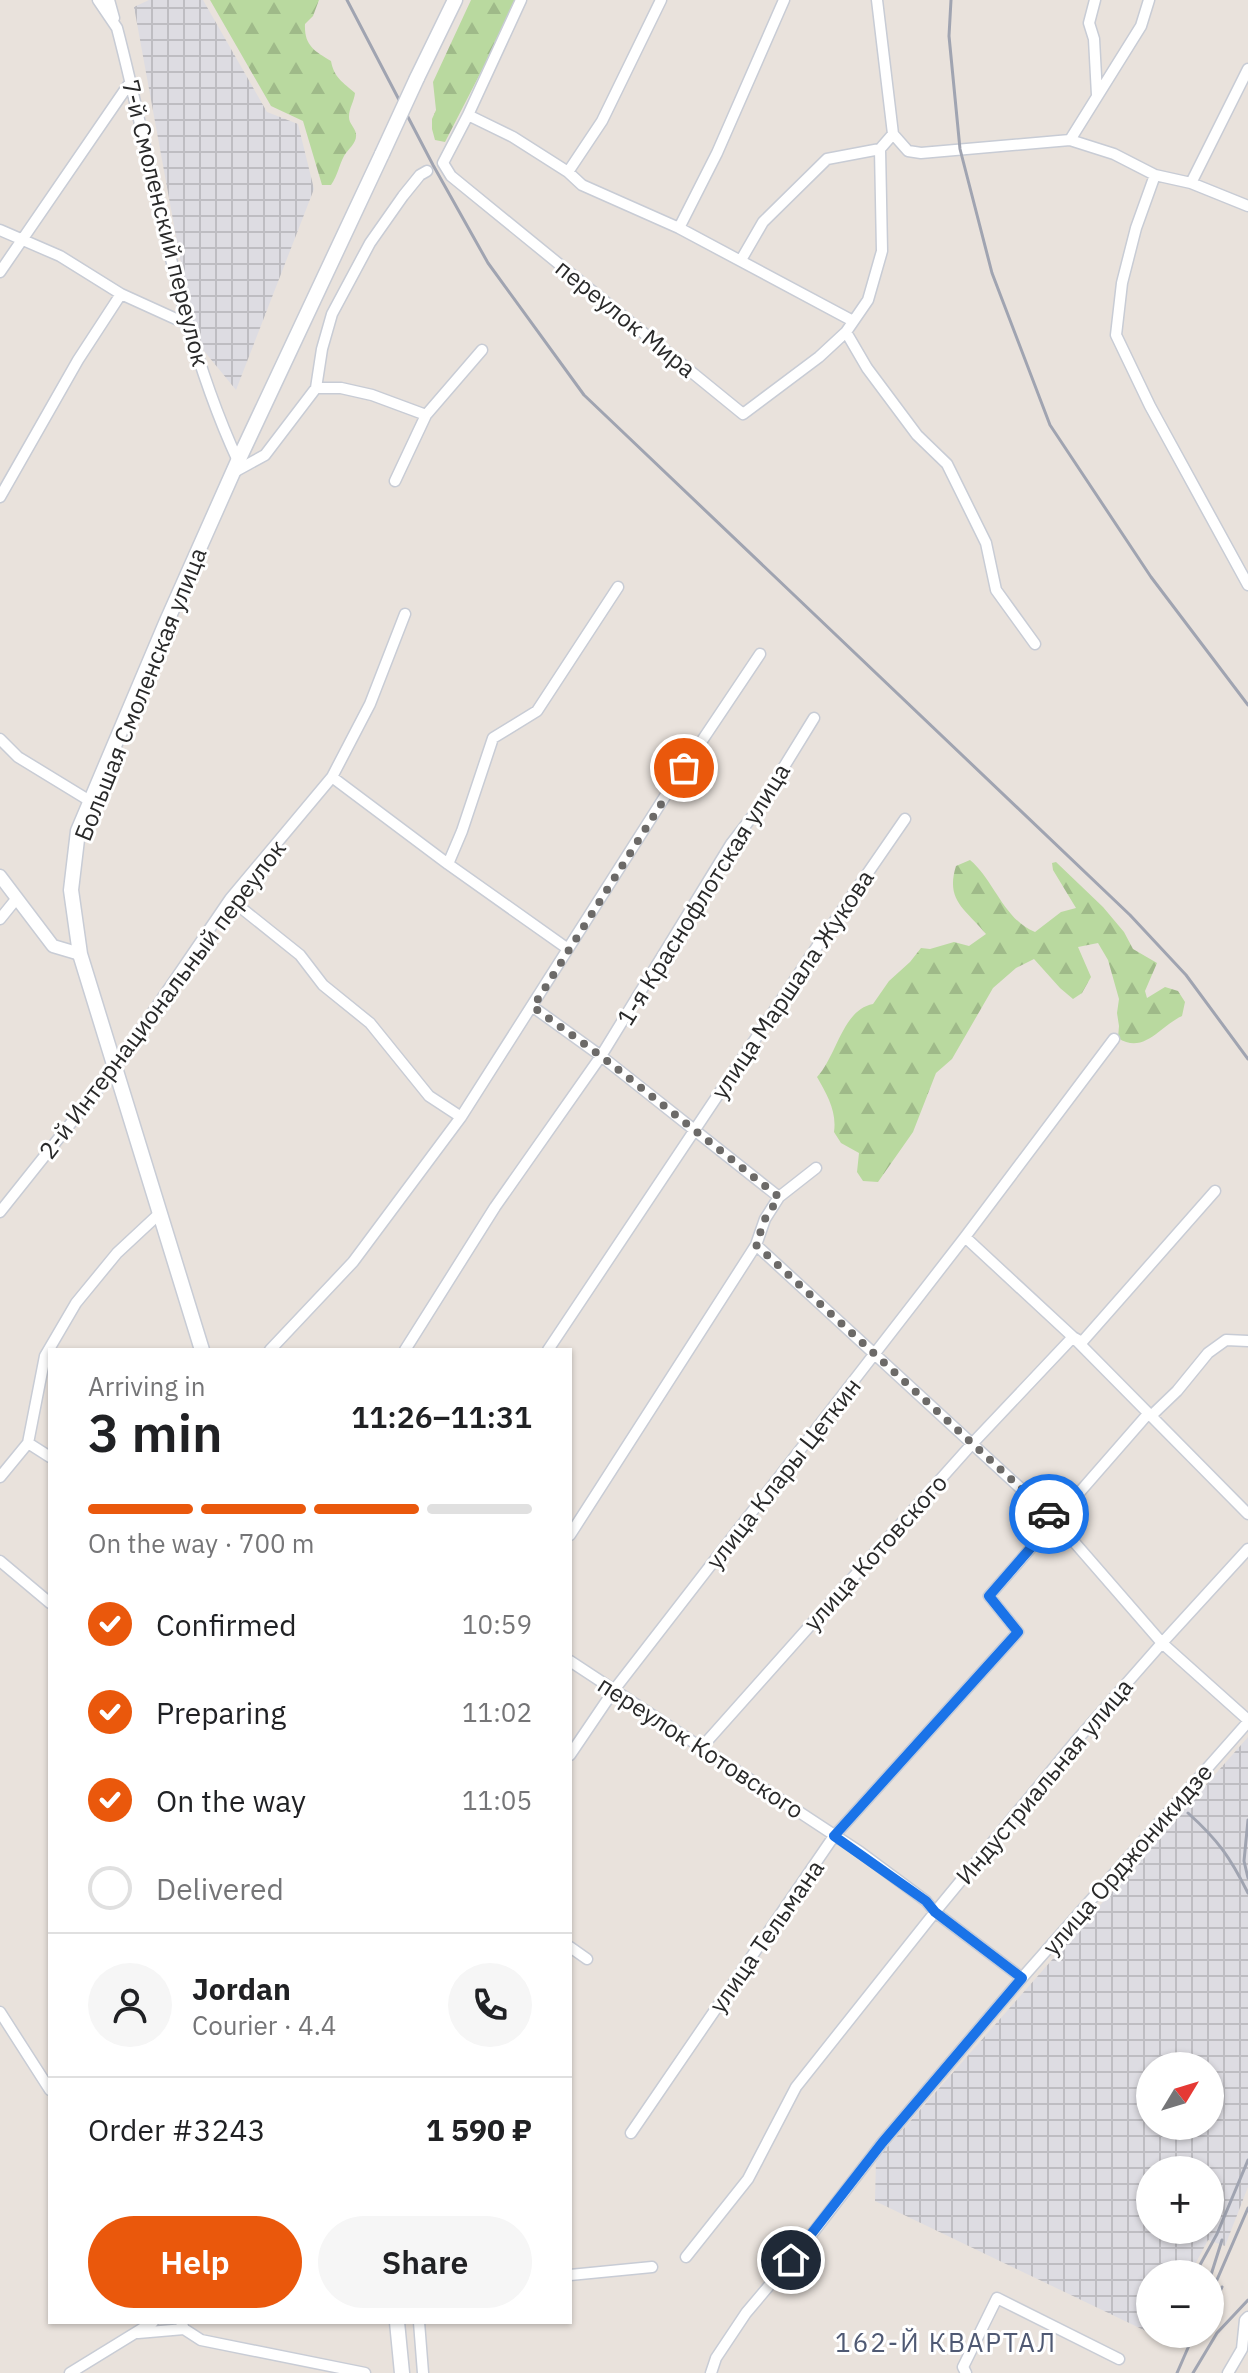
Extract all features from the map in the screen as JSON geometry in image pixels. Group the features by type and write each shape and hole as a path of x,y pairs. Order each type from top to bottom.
{"main road":[{"name":"Большая Смоленская улица","path":"201,1348 80,954 71,890 78,831 236,466 455,0"},
{"path":"397,2324 402,2373"}],"street":[{"name":"7-й Смоленский переулок","path":"98,0 117,28"},
{"name":"7-й Смоленский переулок","path":"109,0 131,81 187,324 236,466"},
{"path":"521,0 468,115 513,137 568,172 582,185 679,228 853,321"},
{"path":"568,172 602,121 661,0"},
{"path":"679,228 717,153 784,0"},
{"path":"877,0 893,134 908,151 921,153 1070,140 1114,154 1155,175 1191,183 1248,206"},
{"path":"1095,0 1089,23 1094,39 1097,97"},
{"path":"1070,140 1141,26 1149,0"},
{"path":"1191,183 1246,83 1248,69"},
{"path":"0,272 131,81"},
{"name":"переулок Мира","path":"468,115 443,163 451,176 743,414 819,357 846,332 868,300 882,251 880,149"},
{"path":"741,260 763,222 827,159 880,149 893,134"},
{"path":"236,466 265,455 316,388 332,314 370,243 403,196 427,171"},
{"path":"1155,175 1136,228 1122,283 1116,335 1150,406 1248,585"},
{"path":"0,230 60,256 121,294 187,324"},
{"path":"0,497 78,360 121,294"},
{"path":"846,332 867,368 917,435 947,464 986,543 996,590 1035,644"},
{"path":"395,481 426,415 482,350"},
{"path":"316,388 341,388 372,395 426,415"},
{"path":"448,864 493,738 537,711 618,587"},
{"name":"2-й Интернациональный переулок","path":"0,1212 114,1069 230,899 332,777 370,704 405,614"},
{"path":"272,1348 353,1262 461,1117 669,790 760,654"},
{"name":"1-я Краснофлотская улица","path":"406,1348 495,1207 601,1056 731,844 758,809 814,718"},
{"path":"0,739 18,757 90,801"},
{"path":"332,777 568,949"},
{"name":"улица Маршала Жукова","path":"549,1348 905,819"},
{"path":"0,876 53,946 80,954"},
{"path":"0,919 17,898"},
{"path":"230,899 300,955 323,985 370,1023 429,1096 461,1117"},
{"path":"533,1007 601,1056 779,1197"},
{"name":"улица Клары Цеткин","path":"572,1752 614,1690 875,1355 1114,1039"},
{"path":"572,1532 756,1245 765,1219 779,1197 816,1168"},
{"name":"улица Котовского","path":"701,1748 971,1445 1073,1337 1082,1342 1215,1191"},
{"path":"50,1348 76,1303 117,1253 160,1213"},
{"path":"965,1237 1073,1337 1248,1514"},
{"path":"756,1245 1055,1520 1162,1643 1248,1721"},
{"name":"улица Тельмана","path":"631,2133 834,1836 1018,1632 989,1596 1147,1415 1153,1414 1177,1391 1208,1353 1226,1340 1248,1341"},
{"path":"0,1477 28,1443 48,1351"},
{"path":"28,1443 48,1456"},
{"name":"Индустриальная улица","path":"686,2257 748,2179 796,2087 1076,1741 1248,1549"},
{"path":"0,1561 48,1601"},
{"name":"переулок Котовского","path":"572,1662 834,1836 926,1901 935,1912 1022,1978"},
{"name":"улица Орджоникидзе","path":"711,2373 716,2358 746,2313 882,2143 1248,1721"},
{"path":"572,1948 587,1959"},
{"path":"0,2012 48,2087"},
{"path":"572,2275 652,2267"},
{"path":"966,2373 963,2367 997,2298 1119,2359"},
{"path":"1228,2373 1242,2349 1248,2317"},
{"path":"70,2373 150,2324"},
{"path":"419,2324 423,2373"},
{"path":"136,2333 182,2325 201,2340 365,2373"}],"shaded area":[{"path":"149,0 203,0 267,112 298,124 314,189 236,390 195,340 134,7"},
{"path":"1248,1737 1248,2187 1225,2246 1219,2244 1224,2244 1224,2156 1136,2156 1136,2244 1206,2244 1197,2260 1136,2260 1136,2326 875,2201 876,2160"}],"green space":[{"path":"210,0 319,0 313,16 305,24 306,37 315,50 331,61 337,76 355,93 349,117 356,137 331,185 322,185 303,121 271,106"},
{"path":"471,0 518,0 445,142 435,140 432,129 436,110 433,82"},
{"path":"970,860 1015,918 1035,932 1061,912 1076,908 1053,870 1052,863 1056,862 1103,907 1124,932 1133,949 1157,963 1145,991 1147,998 1165,987 1178,991 1185,1002 1182,1016 1144,1041 1127,1042 1118,1038 1119,999 1108,960 1098,943 1078,947 1091,977 1082,993 1073,999 1034,959 1016,968 993,988 952,1059 936,1073 913,1132 878,1182 863,1181 857,1172 859,1153 841,1143 834,1132 833,1110 817,1077 854,1015 873,1004 889,981 921,948 930,949 954,942 969,946 986,934 959,904 953,888 956,866"}],"railway":[{"path":"347,0 488,263 584,395 1130,915 1186,975 1248,1059"},
{"path":"951,0 949,36 960,149 992,273 1050,425 1151,577 1248,705"},
{"path":"1188,1813 1222,1850 1248,1893"},
{"path":"1248,1820 1244,1861 1248,1878"},
{"path":"1203,2260 1248,2160"},
{"path":"1224,2264 1248,2208"},
{"path":"1216,2260 1221,2244"},
{"path":"1193,2373 1217,2333 1248,2300"},
{"path":"1177,2373 1188,2348"}],"way so far":[{"path":"684,768 533,1007 601,1056 779,1197 765,1219 756,1245 1049,1514"}],"district":[{"name":"162-Й КВАРТАЛ","path":"946,2342"}],"route":[{"path":"791,2260 882,2143 1022,1978 935,1912 926,1901 834,1836 1018,1632 989,1596 1055,1520 1049,1514"}]}
